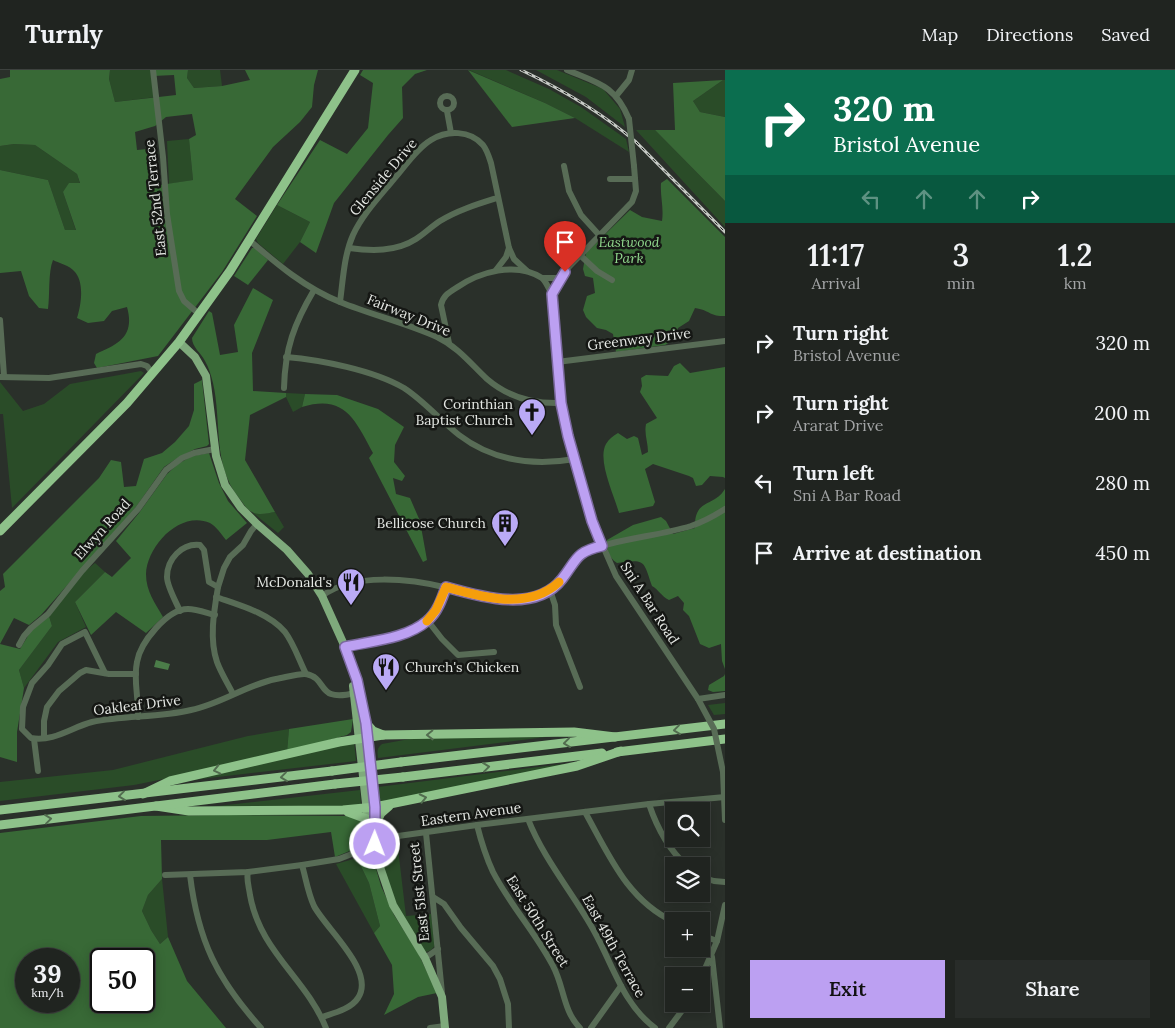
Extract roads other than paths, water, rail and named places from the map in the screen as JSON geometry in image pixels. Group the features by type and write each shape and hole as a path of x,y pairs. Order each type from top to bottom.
{"highway":[{"path":"0,531 127,403 154,374 179,342 230,271 355,70"},
{"path":"366,723 383,736"},
{"path":"0,810 725,724"},
{"path":"143,794 170,781 363,738 574,732 615,737"},
{"path":"0,825 725,739"},
{"path":"156,806 189,811 343,810 370,808 577,766 621,751"},
{"path":"343,810 358,814 372,821 390,805"}],"main road":[{"path":"179,342 195,357 206,376 215,448 225,485 241,508 288,550 308,574 322,596 345,647 357,680 366,723 363,738"},
{"path":"352,667 354,693 363,738 372,821 370,833 393,905 426,958 442,997"},
{"name":"East 51st Street","path":"442,997 445,1027"}],"street":[{"name":"East 52nd Terrace","path":"153,70 163,157 167,214 179,291 184,301 199,314"},
{"path":"552,294 560,278 632,202 636,191 629,119 624,107 616,96 604,86 567,70"},
{"path":"616,96 629,80 632,70"},
{"path":"447,111 451,133 468,135 483,145 491,163 509,248 514,259 527,271 543,278 560,278"},
{"name":"Glenside Drive","path":"340,302 348,248 356,228 384,191 425,145 437,136 451,133"},
{"path":"564,166 569,191 581,215 600,236"},
{"path":"610,179 635,179"},
{"path":"348,248 379,250 404,246 441,220 467,207 498,198"},
{"name":"Fairway Drive","path":"249,240 286,272 314,290 340,302 404,324 449,343 488,380 506,392 533,402 561,403"},
{"path":"496,270 506,257 509,248"},
{"path":"580,255 598,271 612,280"},
{"path":"449,343 441,305 442,299 446,294 467,280 496,270 527,271"},
{"path":"543,278 552,294"},
{"path":"284,388 286,357 295,327 314,290"},
{"name":"Sni A Bar Road","path":"552,294 561,403 568,436 592,521 623,588 698,699 714,729 723,772 725,820"},
{"path":"0,320 2,376 49,378 141,364 154,374"},
{"name":"Greenway Drive","path":"557,362 725,341"},
{"path":"286,357 343,366 390,381 417,397 466,440 482,449 501,456 518,461 538,463 575,459"},
{"name":"Elwyn Road","path":"19,645 24,636 48,614 82,571 138,509 166,470 182,458 215,448"},
{"path":"322,596 340,586 363,581 406,581 446,587 495,599 534,596 550,590 562,578 572,563 591,548 693,526 725,509"},
{"path":"233,694 221,671 215,654 213,636 216,597 224,568 230,557 243,545 257,524"},
{"path":"180,610 167,578 173,558 182,548 194,544 200,545 204,550 209,582 218,587"},
{"path":"345,647 408,632 428,621 439,605 446,587"},
{"path":"550,590 555,605 556,624 580,687"},
{"path":"216,597 259,614 280,627 292,644 306,674 316,679 330,695 339,696 354,693"},
{"path":"138,717 136,665 139,654 149,638 159,626 180,610 193,609 215,615"},
{"path":"428,621 458,655 494,652"},
{"path":"38,772 34,739 22,729 23,707 32,683 48,665 62,644 85,632 105,673"},
{"path":"44,738 44,721 47,707 59,691 80,673 86,670 136,674"},
{"name":"Oakleaf Drive","path":"34,739 67,733 96,721 189,711 208,706 254,685 306,674"},
{"path":"698,699 725,695"},
{"name":"Eastern Avenue","path":"165,875 248,872 302,866 339,860 398,836 649,804 724,797"},
{"path":"649,804 661,835 678,857"},
{"path":"585,812 632,891 652,910 665,917"},
{"name":"East 49th Terrace","path":"528,819 542,851 594,931 628,1000 655,1028"},
{"name":"East 50th Street","path":"477,825 484,851 494,873 548,957 559,977 570,1015 580,1028"},
{"name":"East 51st Street","path":"426,832 442,997"},
{"path":"302,866 314,907 354,958 362,982 360,994 354,1004 322,1017"},
{"path":"248,872 247,878 251,900 263,934 281,962 310,997 326,1028"},
{"path":"190,875 198,924 212,961 233,994 261,1028"},
{"path":"710,880 725,882"},
{"path":"433,897 444,904 500,978 508,1004 509,1028"},
{"path":"706,967 724,923 725,906"},
{"path":"710,938 717,941"},
{"name":"East 51st Street","path":"426,958 438,949"},
{"path":"712,956 720,1028"},
{"path":"591,1028 621,986"},
{"path":"669,1028 680,1012"},
{"path":"430,1028 445,1027"}],"railway":[{"path":"521,70 581,102 623,131 725,232"}],"place":[{"name":"Corinthian Baptist Church","path":"532,436"},
{"name":"Bellicose Church","path":"505,547"},
{"name":"McDonald's","path":"351,606"},
{"name":"Church's Chicken","path":"386,691"}],"park label":[{"name":"Eastwood Park","path":"629,250"}]}
